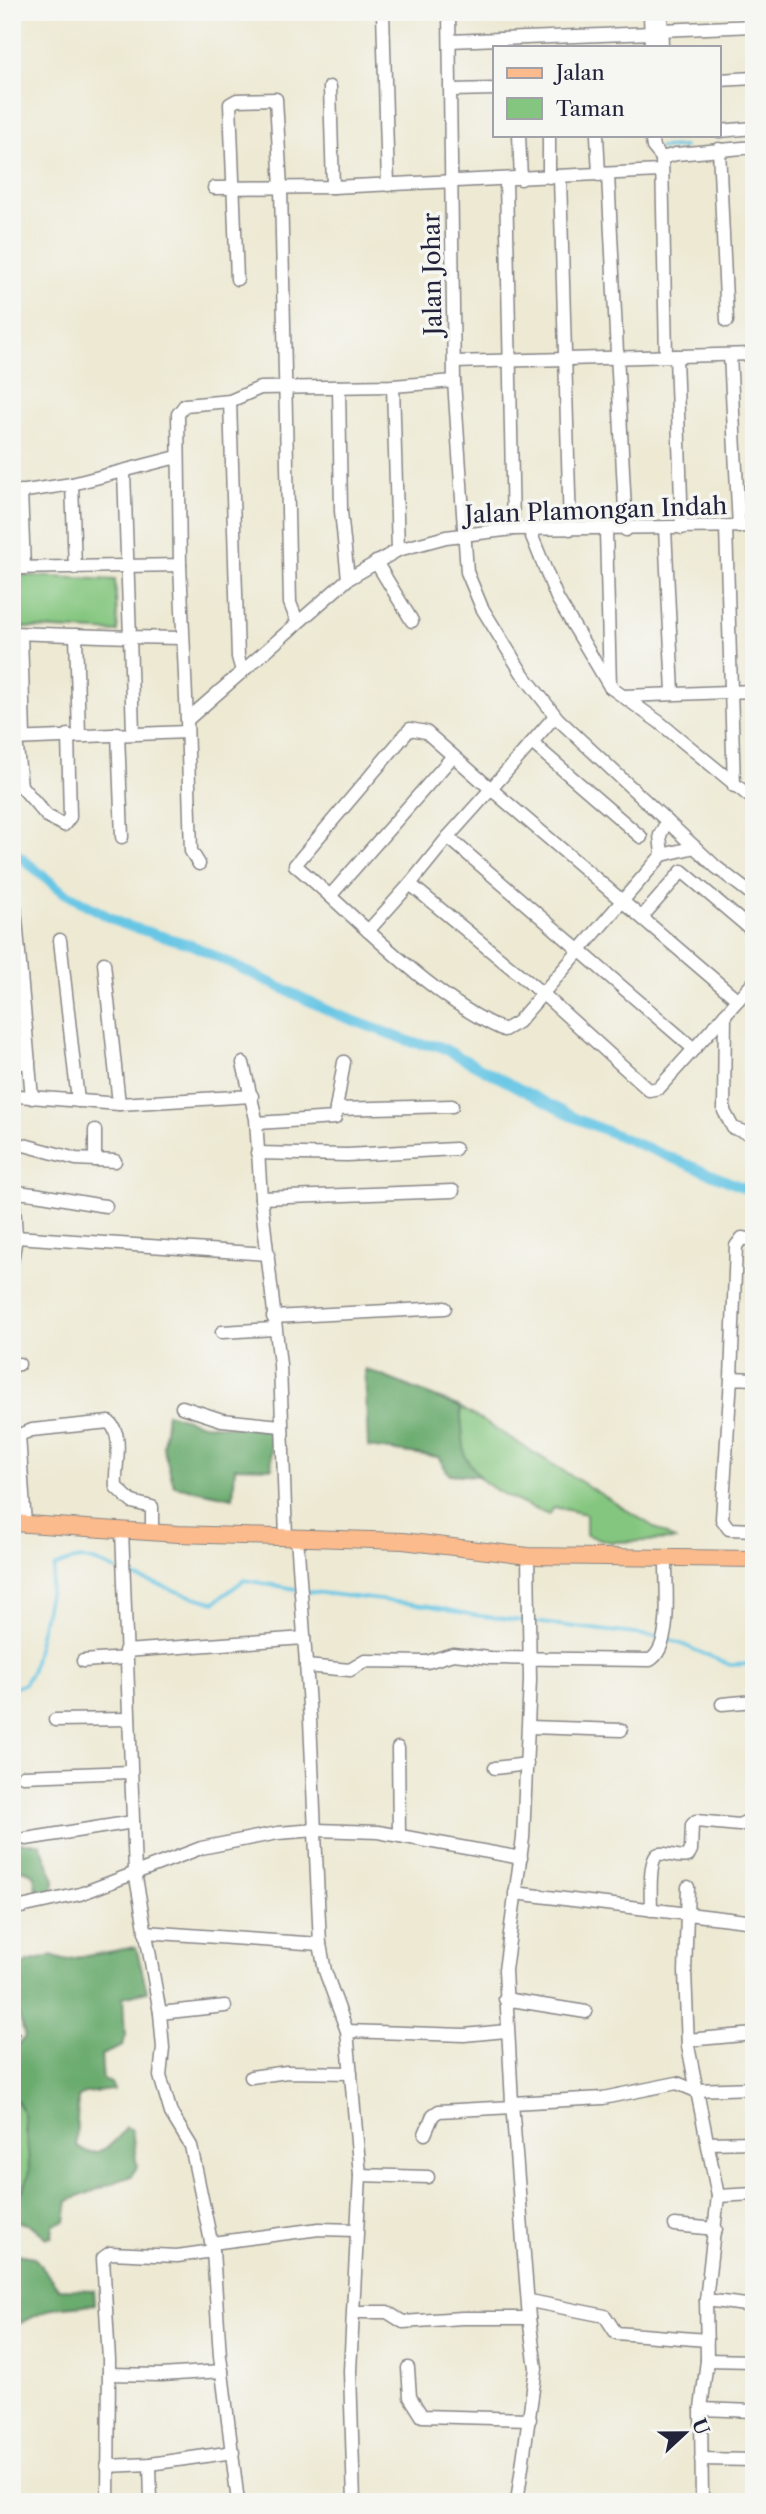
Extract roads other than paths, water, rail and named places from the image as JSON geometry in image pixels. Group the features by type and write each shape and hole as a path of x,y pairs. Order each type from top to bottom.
{"main road":[{"path":"19,1524 152,1532 403,1541 528,1556 754,1559"}],"street":[{"path":"383,12 388,185"},
{"name":"Jalan Johar","path":"449,12 447,182 454,381 467,572 482,608 522,673 555,716 695,847 754,896"},
{"path":"650,12 662,46"},
{"path":"651,46 661,12"},
{"path":"450,41 595,41 656,31 754,26"},
{"path":"720,79 754,78"},
{"path":"330,87 333,187"},
{"path":"450,90 493,89"},
{"path":"237,279 230,104 236,100 276,99 287,388 290,603 297,621"},
{"path":"720,131 754,128"},
{"path":"519,136 521,179"},
{"path":"549,136 555,177 565,359 570,529"},
{"path":"597,136 603,175 617,357 626,530"},
{"path":"651,136 661,165 682,528"},
{"path":"214,188 333,187 603,175 661,165 719,149 754,147"},
{"path":"719,149 727,321"},
{"path":"506,180 513,529"},
{"path":"454,362 754,354"},
{"path":"730,355 733,527 729,691 734,786"},
{"path":"199,864 191,851 181,638 178,414 182,407 230,401 260,388 393,386 454,381"},
{"path":"393,386 398,550"},
{"path":"339,387 341,512 348,579"},
{"path":"230,401 238,657 243,671"},
{"path":"177,457 72,484 17,492 18,568 180,565"},
{"path":"124,472 133,733"},
{"path":"72,484 75,568"},
{"name":"Jalan Plamongan Indah","path":"187,726 297,621 348,579 398,550 424,541 513,529 626,530 754,526"},
{"path":"529,529 557,598 610,687 625,696 754,800"},
{"path":"665,529 673,692"},
{"path":"606,530 610,687"},
{"path":"376,562 412,621"},
{"path":"76,635 70,817 64,825 47,816 21,786 17,738 17,634 76,635 181,638"},
{"path":"625,696 673,692 754,691"},
{"path":"368,931 555,716"},
{"path":"17,738 133,733 187,726"},
{"path":"695,847 662,855 623,901 518,1022 504,1030 474,1017 368,931 295,865 410,729 426,732 491,789 623,901 642,917 738,1000"},
{"path":"118,733 122,837"},
{"path":"532,743 641,837"},
{"path":"330,895 453,756"},
{"path":"662,855 660,835 667,821"},
{"path":"448,837 694,1049"},
{"path":"642,917 682,871 754,932"},
{"path":"410,884 542,994 649,1090 659,1088 754,982"},
{"path":"15,908 19,1021 29,1062 32,1098"},
{"path":"60,940 78,1101"},
{"path":"104,963 120,1104"},
{"path":"725,1014 724,1111 733,1128 754,1135"},
{"path":"12,1064 29,1062"},
{"path":"257,1123 335,1118 344,1062"},
{"path":"243,1063 257,1123 261,1198 279,1365 281,1426 304,1638 320,1944 325,1971 347,2031 360,2175 350,2371 354,2502"},
{"path":"18,1096 120,1104 252,1096"},
{"path":"336,1109 452,1105"},
{"path":"95,1130 95,1160"},
{"path":"12,1146 13,1142 76,1159 115,1161"},
{"path":"257,1153 347,1155 455,1149"},
{"path":"12,1171 16,1237 12,1262"},
{"path":"261,1198 453,1191"},
{"path":"15,1192 46,1194 71,1202 106,1206"},
{"path":"16,1237 268,1254"},
{"path":"754,1240 742,1238 736,1246 732,1378 722,1519 729,1529 754,1530"},
{"path":"222,1332 274,1323 445,1308"},
{"path":"732,1378 754,1379"},
{"path":"182,1407 222,1420 281,1426"},
{"path":"19,1524 19,1434 72,1424 109,1422 118,1442 116,1486 132,1502 152,1507 152,1532"},
{"path":"122,1530 135,1872 160,2013 163,2048 160,2076 171,2113 191,2146 213,2247 222,2371 238,2502"},
{"path":"517,2502 536,2368 529,2318 530,2301 505,1999 506,1949 521,1858 529,1727 528,1556"},
{"path":"306,1665 349,1670 363,1661 427,1662 446,1654 490,1658 530,1656 643,1661 660,1654 665,1633 666,1557"},
{"path":"83,1661 304,1638"},
{"path":"722,1704 754,1701"},
{"path":"55,1720 129,1719"},
{"path":"529,1727 621,1730"},
{"path":"398,1748 399,1836"},
{"path":"495,1768 527,1764"},
{"path":"23,1776 131,1772"},
{"path":"651,1910 651,1864 655,1856 688,1856 695,1822 739,1825 754,1818"},
{"path":"26,1839 133,1822"},
{"path":"12,1909 80,1894 201,1848 316,1830 357,1830 521,1858"},
{"path":"688,1887 688,2040 694,2090 718,2196 706,2300 708,2340 701,2409 702,2502"},
{"path":"516,1893 754,1922"},
{"path":"145,1932 320,1944"},
{"path":"505,1999 586,2012"},
{"path":"160,2013 225,2006"},
{"path":"347,2031 464,2035 506,2031"},
{"path":"688,2040 754,2034"},
{"path":"251,2077 287,2071 351,2073"},
{"path":"425,2134 433,2115 439,2111 603,2098 677,2083 694,2090 754,2088"},
{"path":"708,2143 754,2142"},
{"path":"360,2175 428,2177"},
{"path":"718,2196 754,2194"},
{"path":"675,2225 716,2229"},
{"path":"108,2502 109,2374 103,2258 110,2253 177,2256 213,2247 319,2229 356,2231"},
{"path":"706,2300 754,2306"},
{"path":"530,2301 605,2316 616,2333 708,2340"},
{"path":"354,2312 387,2312 403,2322 462,2318 529,2318"},
{"path":"707,2360 754,2361"},
{"path":"408,2368 410,2397 422,2416 530,2419"},
{"path":"109,2374 161,2375 222,2371"},
{"path":"701,2409 754,2411"},
{"path":"107,2466 150,2464 233,2452"},
{"path":"701,2459 754,2460"},
{"path":"150,2464 151,2502"}],"waterway":[{"path":"660,148 684,147"},
{"path":"12,850 63,892 122,924 192,945 336,1014 414,1043 439,1046 575,1118 754,1192"},
{"path":"12,1689 24,1684 32,1671 55,1567 79,1559 116,1570"},
{"path":"126,1575 215,1602 244,1580 296,1589"},
{"path":"305,1591 431,1606 473,1615 524,1621"},
{"path":"533,1622 660,1637"},
{"path":"667,1638 730,1665 754,1664"}]}
